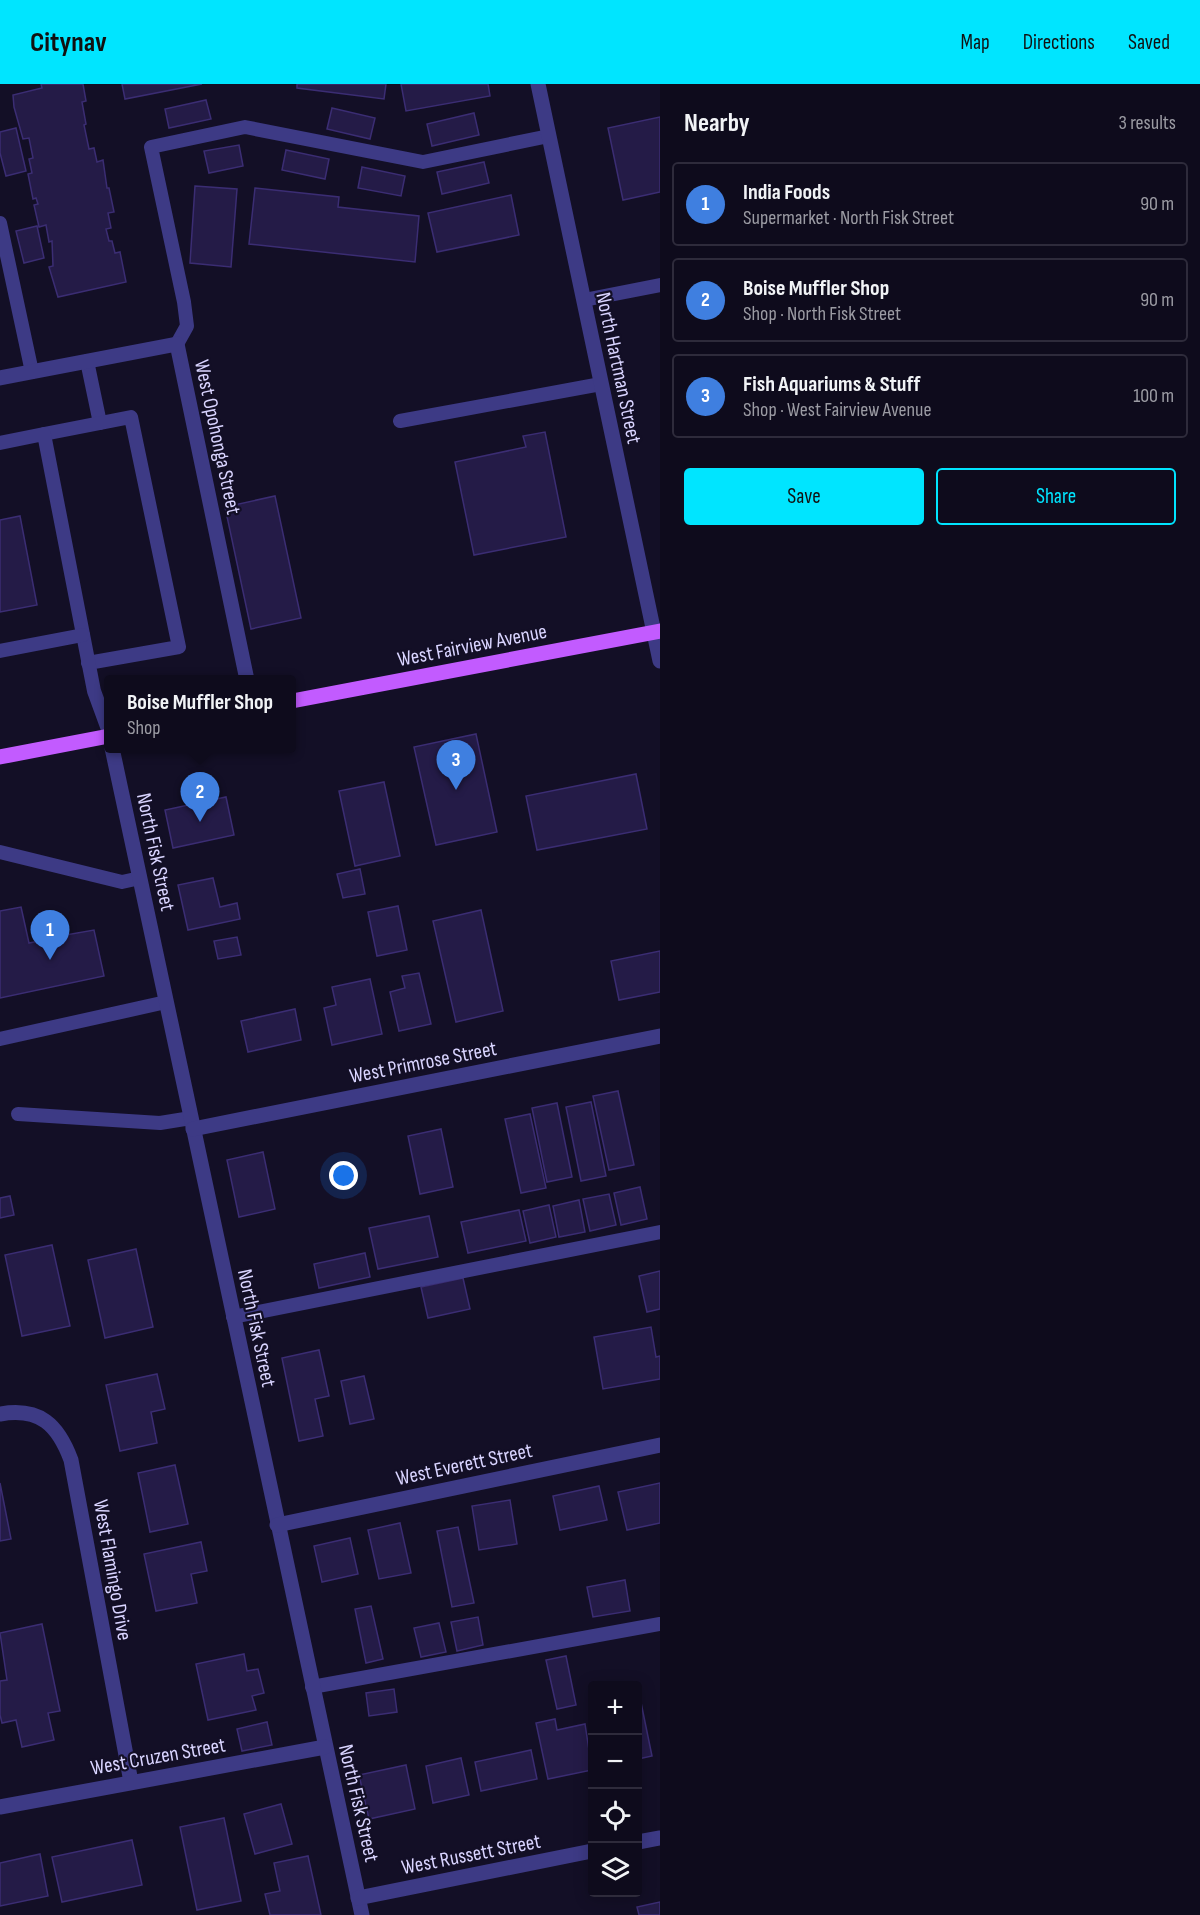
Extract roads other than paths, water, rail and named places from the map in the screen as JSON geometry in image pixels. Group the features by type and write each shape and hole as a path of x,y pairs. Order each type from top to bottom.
{"main road":[{"name":"West Fairview Avenue","path":"296,700 657,631"},
{"path":"0,756 104,735"}],"street":[{"name":"North Hartman Street","path":"538,84 601,384 657,631 660,661"},
{"name":"West Opohonga Street","path":"0,378 177,344 246,675"},
{"name":"North Fisk Street","path":"113,753 362,1915"},
{"name":"West Primrose Street","path":"192,1123 660,1036"},
{"name":"West Flamingo Drive","path":"0,1414 12,1412 33,1415 52,1424 64,1440 71,1460 131,1782"},
{"name":"West Everett Street","path":"278,1525 660,1445"},
{"name":"West Cruzen Street","path":"0,1807 325,1747"},
{"path":"642,1841 660,1838"},
{"name":"West Russett Street","path":"358,1898 588,1852"}],"lane":[{"path":"177,344 187,326 185,309 151,147 245,127 423,162 549,136"},
{"path":"0,223 32,372"},
{"path":"584,300 660,285"},
{"path":"87,361 100,423"},
{"path":"400,422 601,384"},
{"path":"0,442 131,417 179,647 88,663"},
{"path":"44,434 93,691 104,723"},
{"path":"0,651 83,635"},
{"path":"0,852 122,882 140,878"},
{"path":"0,1039 166,1002"},
{"path":"18,1114 192,1123"},
{"path":"233,1317 660,1232"},
{"path":"312,1687 660,1624"}],"place":[{"name":"Fish Aquariums & Stuff","path":"456,790"},
{"name":"Boise Muffler Shop","path":"200,822"},
{"name":"India Foods","path":"50,960"}]}
